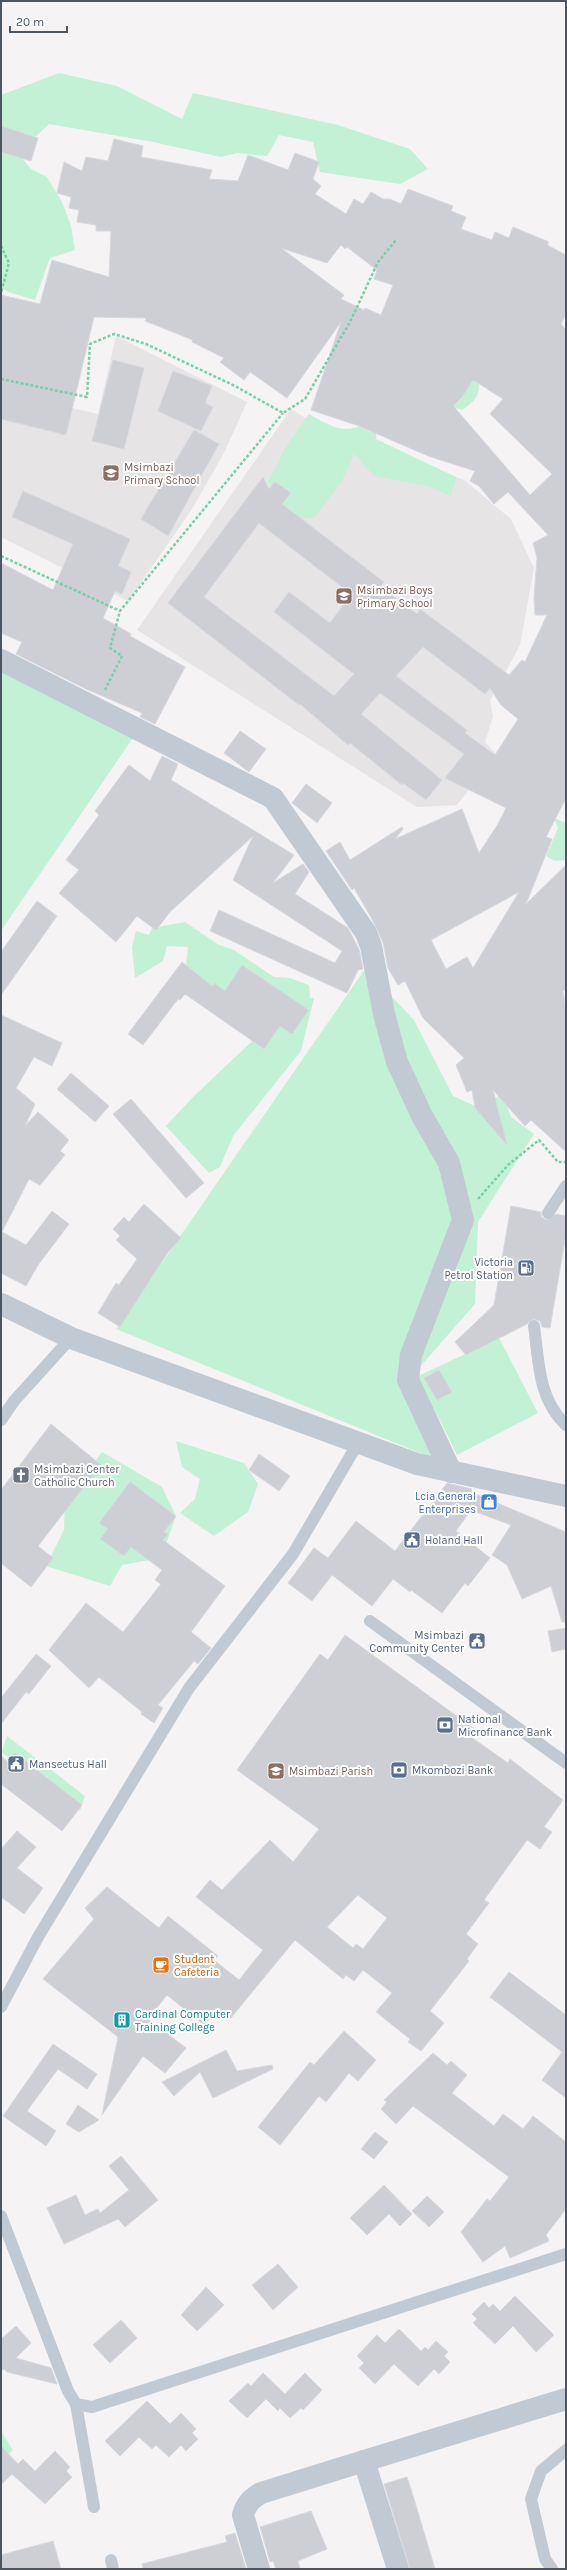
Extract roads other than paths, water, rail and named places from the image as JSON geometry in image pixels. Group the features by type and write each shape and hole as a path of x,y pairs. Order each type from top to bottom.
{"street":[{"path":"1,660 273,798 366,933 371,946 384,1014 397,1062 422,1116 449,1163 463,1220 410,1355 408,1380 451,1472"},
{"path":"1,1304 71,1338 417,1464 566,1496"},
{"path":"259,2569 243,2515 245,2507 252,2498 261,2492 364,2462 566,2399"},
{"path":"364,2462 398,2569"}],"lane":[{"path":"548,1213 566,1186"},
{"path":"534,1326 542,1385 546,1400 566,1425"},
{"path":"1,1420 14,1401 71,1338"},
{"path":"1,2007 38,1937 189,1688 293,1554 358,1443"},
{"path":"370,1621 566,1763"},
{"path":"1,2216 68,2390 76,2404 94,2507"},
{"path":"76,2404 92,2407 566,2254"},
{"path":"552,2569 545,2559 531,2499 541,2471 566,2450"}],"place":[{"name":"Msimbazi Primary School","path":"111,473"},
{"name":"Msimbazi Boys Primary School","path":"344,596"},
{"name":"Victoria Petrol Station","path":"526,1268"},
{"name":"Msimbazi Center Catholic Church","path":"21,1475"},
{"name":"Lcia General Enterprises","path":"489,1502"},
{"name":"Holand Hall","path":"412,1540"},
{"name":"Msimbazi Community Center","path":"477,1641"},
{"name":"National Microfinance Bank","path":"445,1725"},
{"name":"Manseetus Hall","path":"16,1764"},
{"name":"Mkombozi Bank","path":"399,1770"},
{"name":"Msimbazi Parish","path":"276,1771"},
{"name":"Student Cafeteria","path":"161,1965"},
{"name":"Cardinal Computer Training College","path":"122,2020"}]}
